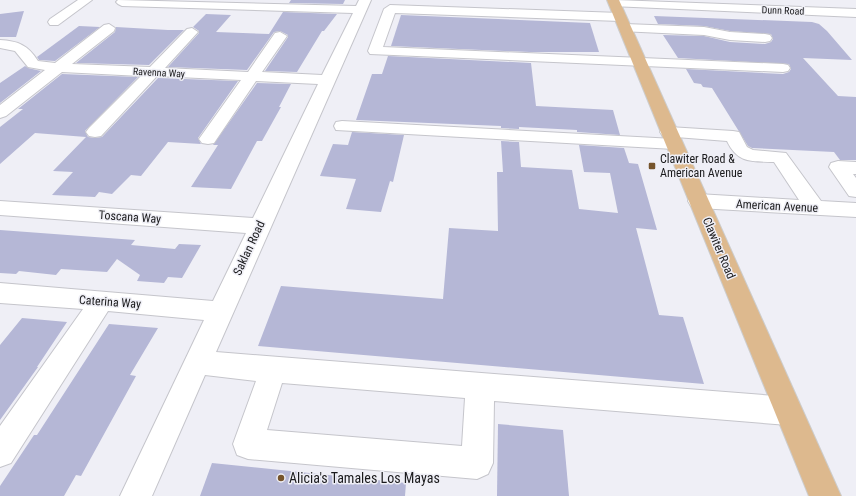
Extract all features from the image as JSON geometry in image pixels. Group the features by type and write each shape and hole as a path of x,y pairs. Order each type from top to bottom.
{"main road":[{"name":"Clawiter Road","path":"614,2 825,496"}],"street":[{"path":"54,22 86,0"},
{"path":"122,2 363,5"},
{"name":"Dunn Road","path":"614,2 744,6 856,13"},
{"name":"Saklan Road","path":"136,496 219,312 363,5"},
{"path":"744,6 767,29 730,36 704,31 623,23 390,9 375,51 783,68"},
{"path":"0,113 109,28"},
{"path":"95,132 192,32"},
{"path":"208,139 280,36"},
{"name":"Ravenna Way","path":"0,44 15,45 26,50 33,64 59,67 327,80"},
{"path":"342,126 671,138 733,136 740,150 749,154 780,156 815,208"},
{"path":"856,168 838,167 856,191"},
{"name":"American Avenue","path":"698,201 856,210"},
{"name":"Toscana Way","path":"0,208 260,226"},
{"name":"Caterina Way","path":"0,293 192,308 219,312"},
{"path":"0,452 102,301"},
{"path":"197,362 273,370 788,410"},
{"path":"273,370 248,444 478,463 480,386"}],"building":[{"path":"291,0 345,0 343,4 289,3"},
{"path":"24,11 16,37 0,37 0,14"},
{"path":"283,12 337,14 324,31 322,31 297,72 265,71 288,37 288,35 280,31 274,32 247,70 168,67 199,33 199,31 193,27 206,14 231,15 216,32 269,34"},
{"path":"401,15 590,23 599,52 530,52 391,46"},
{"path":"654,16 812,22 819,24 852,60 803,58 838,96 856,97 856,160 840,160 834,152 752,148 748,146 712,88 703,87 701,84 694,83 686,69 783,74 789,72 791,69 789,64 678,58 663,35 704,36 730,42 765,44 771,42 773,39 771,34 730,31 704,26 658,24"},
{"path":"79,26 100,27 55,61 39,60 37,57"},
{"path":"116,27 184,30 149,65 76,63 115,32"},
{"path":"388,56 531,63 536,106 613,110 620,135 577,132 577,130 519,127 519,129 501,128 501,126 356,120 372,74 382,74"},
{"path":"25,66 41,71 0,103 0,83"},
{"path":"62,74 138,77 85,131 88,137 95,138 102,137 158,78 238,81 198,138 201,144 168,142 141,176 131,175 112,194 99,192 95,197 52,195 73,172 53,171 86,137 35,133 0,164 0,127 23,109 18,109"},
{"path":"257,83 291,84 279,107 281,107 262,141 257,141 231,189 191,187 218,145 213,145"},
{"path":"352,132 404,135 393,182 390,181 381,212 346,209 356,179 320,176 333,144 348,145"},
{"path":"501,141 519,142 521,167 572,170 579,209 618,213 610,173 584,172 579,145 624,148 629,163 638,164 657,230 636,228 659,315 683,317 704,384 258,346 281,286 443,299 449,228 498,231 497,172 503,172"},
{"path":"0,230 135,240 131,245 175,249 179,244 201,245 182,278 168,277 164,283 137,281 140,275 117,259 107,272 61,269 56,275 19,271 16,274 0,273"},
{"path":"22,318 67,322 38,367 0,420 0,345"},
{"path":"109,324 158,328 130,375 136,376 81,476 76,475 64,496 0,496 0,486 34,435 37,435"},
{"path":"498,424 563,430 569,496 497,496"},
{"name":"Alicia's Tamales Los Mayas","path":"212,463 406,483 405,496 200,496"}],"place":[{"name":"Clawiter Road & American Avenue","path":"652,166"},
{"name":"Alicia's Tamales Los Mayas","path":"281,478"}]}
